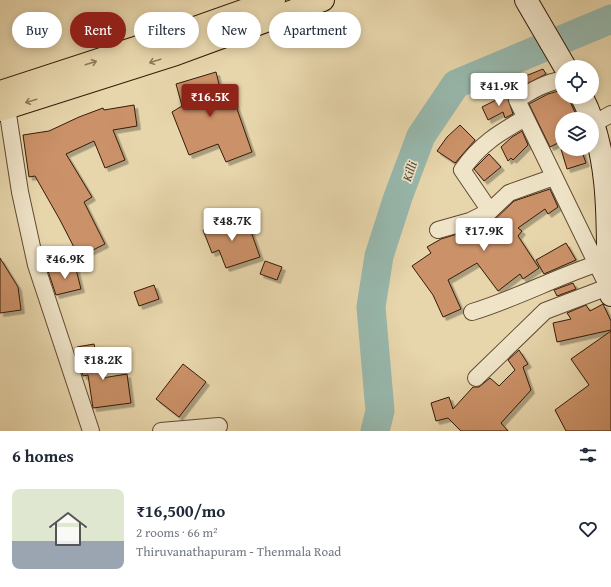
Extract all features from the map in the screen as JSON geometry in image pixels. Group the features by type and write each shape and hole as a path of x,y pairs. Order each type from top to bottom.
{"main road":[{"path":"199,34 274,0"},
{"path":"199,38 323,0"},
{"path":"2,103 167,48"}],"street":[{"path":"526,0 561,60"},
{"path":"555,81 532,90 517,100 609,291"},
{"path":"2,103 36,265 91,431"},
{"path":"590,107 608,186 609,291"},
{"path":"490,212 462,170 474,153 497,134 525,118"},
{"path":"438,230 470,221 490,212 509,193 554,177"},
{"path":"472,312 496,305 565,274 596,264"},
{"path":"476,378 545,311 609,291"},
{"path":"161,431 219,426"}],"building":[{"path":"543,69 546,74 517,89 513,81"},
{"path":"216,72 221,92 230,89 252,152 226,162 218,144 189,155 172,112 182,106 176,84"},
{"path":"514,90 509,95 508,99 513,114 505,118 503,112 488,120 482,107 498,99 497,97"},
{"path":"555,92 555,104 571,104 575,112 555,112 555,144 550,147 529,104"},
{"path":"134,105 137,126 113,130 125,160 105,168 94,141 66,154 92,197 84,202 105,244 79,257 35,176 29,177 23,135 49,131 103,108 104,110"},
{"path":"460,125 475,140 455,163 437,151 447,137"},
{"path":"522,131 528,145 513,160 511,158 508,161 501,147 512,137"},
{"path":"489,154 501,167 484,181 474,169"},
{"path":"563,156 584,156 586,163 567,169"},
{"path":"550,189 558,207 548,214 545,209 518,228 522,231 518,236 539,268 523,279 520,274 498,291 477,263 448,280 461,309 443,317 433,295 412,266 431,253 427,247 441,239 464,232 467,237 485,229 514,201"},
{"path":"239,216 244,227 249,226 260,257 226,268 219,250 212,253 203,230"},
{"path":"566,243 576,260 544,274 536,260"},
{"path":"0,258 18,287 21,310 0,313"},
{"path":"265,261 282,267 277,280 260,274"},
{"path":"75,265 81,289 56,295 48,271"},
{"path":"573,283 576,289 557,296 554,290"},
{"path":"154,285 159,299 139,306 134,292"},
{"path":"603,304 611,321 611,330 557,342 553,323 571,319 567,313 586,305 590,311"},
{"path":"611,331 611,431 566,431 555,410 589,385 571,359"},
{"path":"94,344 102,378 127,374 131,403 93,408 88,375 83,376 77,347"},
{"path":"519,350 528,364 523,367 531,390 501,423 508,431 461,431 448,418 436,421 431,403 449,397 453,409 473,387 479,387 490,378 499,386 515,370 508,360"},
{"path":"183,364 206,382 179,417 156,399"}],"waterway":[{"name":"Killi","path":"375,431 380,411 371,307 379,256 398,197 421,136 456,84 611,19"}]}
